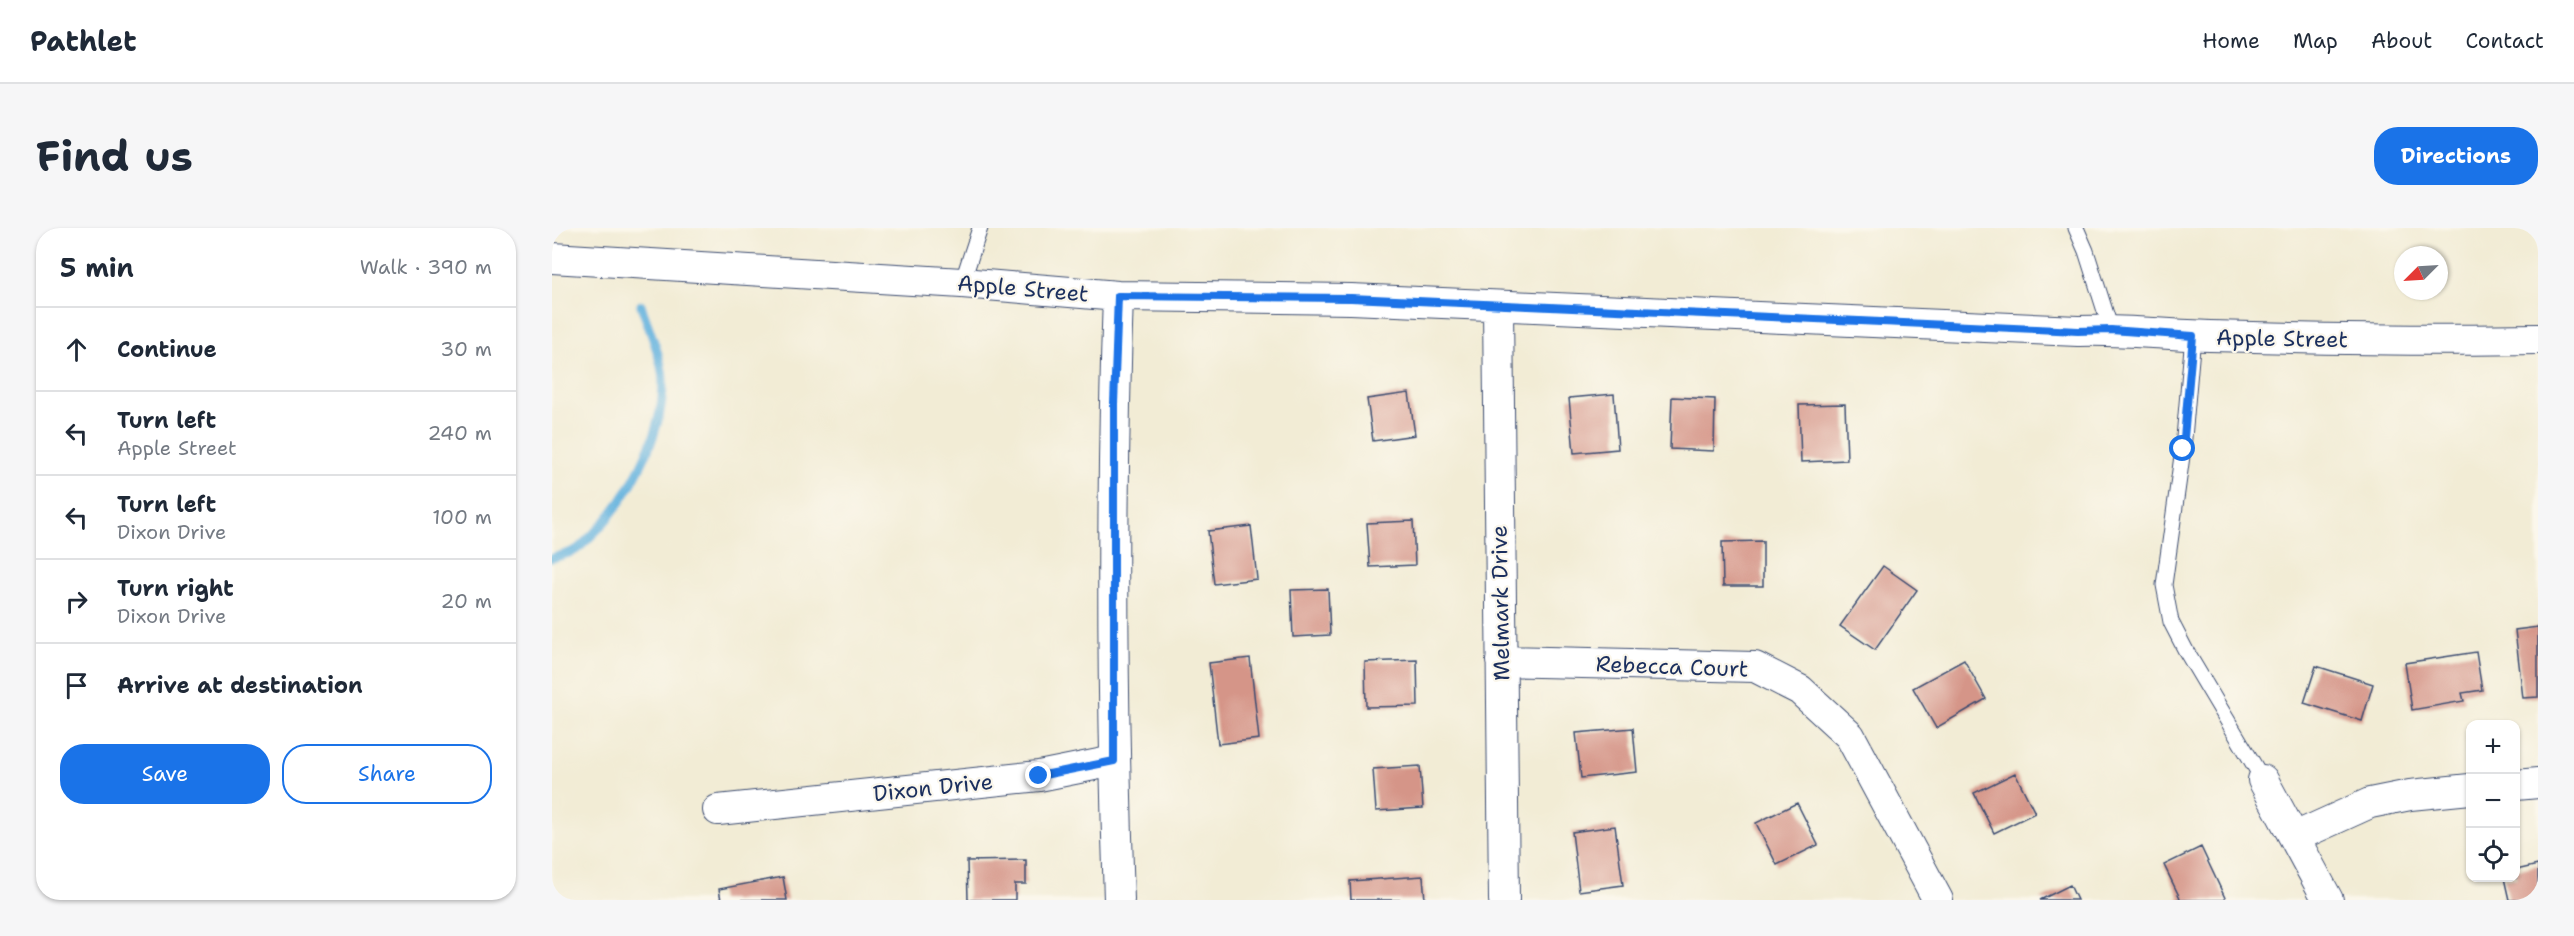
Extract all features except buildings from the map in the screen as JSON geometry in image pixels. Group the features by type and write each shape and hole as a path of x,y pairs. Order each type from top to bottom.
{"street":[{"name":"Apple Street","path":"552,258 962,283 1118,296 1351,298 2078,331 2111,330 2193,336 2403,341 2538,339"},
{"path":"1118,296 1114,404 1114,761 1119,900"},
{"name":"Melmark Drive","path":"1498,306 1504,900"},
{"name":"Rebecca Court","path":"1501,661 1755,667 1800,690 1850,736 1938,900"},
{"name":"Dixon Drive","path":"718,810 1039,776 1114,761"},
{"path":"2264,780 2328,900"},
{"path":"2520,785 2538,783"},
{"path":"2295,837 2370,803 2410,795 2466,789"}],"lane":[{"path":"962,283 980,228"},
{"path":"2076,228 2086,251 2111,330"},
{"path":"2193,336 2183,449 2164,585 2172,622 2186,651 2264,780"}],"waterway":[{"path":"552,558 578,549 602,524 629,488 650,445 662,401 663,380 657,352 641,305"}],"route":[{"path":"1039,776 1114,761 1114,404 1118,296 1351,298 2078,331 2111,330 2193,336 2183,449"}]}
